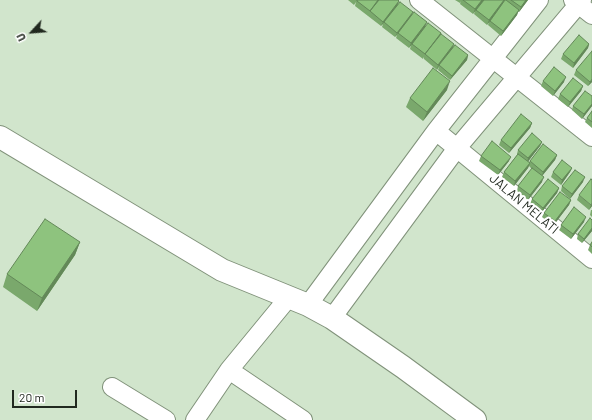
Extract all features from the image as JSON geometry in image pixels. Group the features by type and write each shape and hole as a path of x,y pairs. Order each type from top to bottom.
{"street":[{"path":"419,0 592,137"},
{"path":"195,420 229,370 298,301 494,59 539,0"},
{"path":"332,318 457,148 581,5"},
{"name":"JALAN MELATI","path":"436,131 592,260"},
{"path":"0,137 222,270 298,301 332,318 403,367 475,420"},
{"path":"229,370 303,420"},
{"path":"112,387 166,420"}],"building":[{"path":"357,0 378,0 370,11"},
{"path":"379,0 399,1 383,22 370,11"},
{"path":"463,0 482,0 475,9"},
{"path":"484,0 504,0 489,20 476,10"},
{"path":"505,0 519,10 503,31 490,21"},
{"path":"511,0 526,0 521,7"},
{"path":"400,2 413,12 397,33 384,22"},
{"path":"414,12 427,22 411,43 398,33"},
{"path":"428,23 441,33 425,54 412,44"},
{"path":"441,34 454,44 438,65 425,54"},
{"path":"579,35 589,44 574,63 563,54"},
{"path":"455,45 468,55 452,76 439,65"},
{"path":"592,51 592,79 590,82 576,70"},
{"path":"554,67 566,77 555,91 543,81"},
{"path":"433,68 450,81 427,112 410,98"},
{"path":"573,78 583,86 570,102 560,94"},
{"path":"585,91 592,96 592,104 584,114 573,106"},
{"path":"592,111 592,122 587,118"},
{"path":"521,114 532,123 511,148 501,140"},
{"path":"532,133 542,142 528,158 518,150"},
{"path":"492,141 511,157 500,170 481,156"},
{"path":"543,144 557,155 543,172 530,161"},
{"path":"518,154 530,163 515,181 504,172"},
{"path":"562,160 572,168 562,180 553,172"},
{"path":"532,168 544,177 530,195 518,186"},
{"path":"575,170 585,177 572,194 562,186"},
{"path":"548,179 559,188 543,208 532,199"},
{"path":"591,179 592,203 591,205 579,195"},
{"path":"560,192 571,200 555,221 544,213"},
{"path":"574,207 586,217 573,234 561,225"},
{"path":"590,218 592,220 592,228 584,239 578,234"},
{"path":"45,219 80,242 42,298 7,274"}]}
